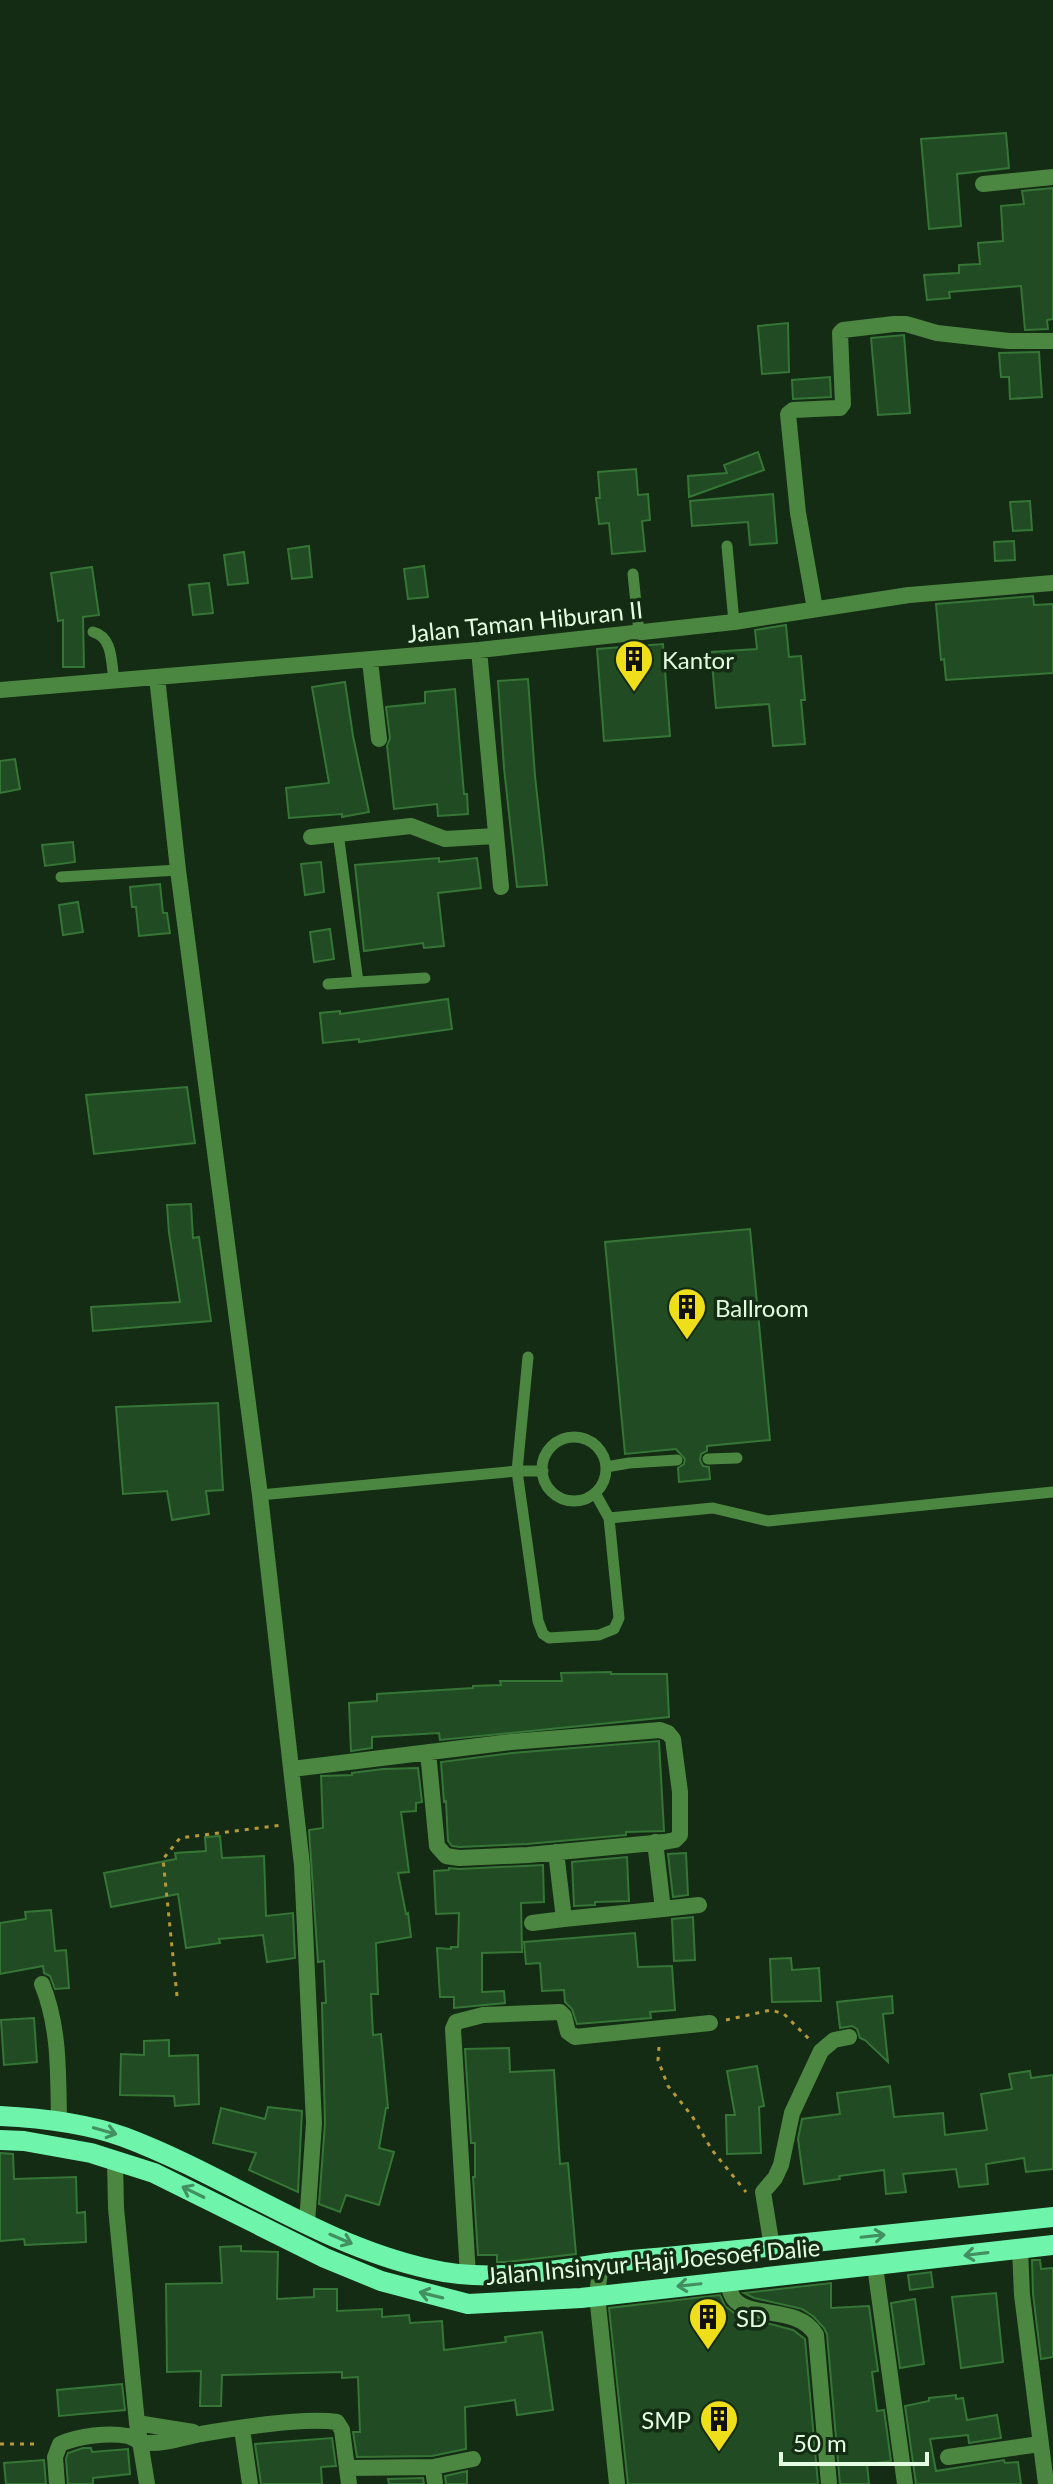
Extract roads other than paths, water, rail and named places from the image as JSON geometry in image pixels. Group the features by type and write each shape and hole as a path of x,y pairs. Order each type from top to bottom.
{"main road":[{"name":"Jalan Insinyur Haji Joesoef Dalie","path":"0,2116 59,2121 123,2137 340,2239 429,2270 468,2275 527,2274 1053,2217"},
{"name":"Jalan Insinyur Haji Joesoef Dalie","path":"0,2140 24,2141 91,2153 154,2173 325,2258 381,2281 468,2304 597,2295 1053,2245"}],"street":[{"path":"983,184 1053,177"},
{"path":"815,609 798,513 788,414 793,410 840,408 843,404 840,333 843,330 906,324 937,333 1009,341 1053,341"},
{"name":"Jalan Taman Hiburan II","path":"0,690 479,650 734,622 937,592 1053,583"},
{"path":"479,650 501,887"},
{"path":"370,661 379,739"},
{"path":"157,677 178,870 260,1495 302,1865 314,2123 307,2223"},
{"path":"311,837 411,826 445,839 495,836"},
{"path":"292,1769 428,1752 574,1736 665,1731 673,1739 680,1792 680,1835 675,1840 556,1852 459,1858 446,1856 440,1852 435,1835 428,1752"},
{"path":"655,1842 663,1909"},
{"path":"556,1852 564,1919"},
{"path":"532,1923 699,1905"},
{"path":"42,1984 49,2000 56,2039 59,2121"},
{"path":"468,2275 453,2029 456,2022 501,2013 560,2012 568,2032 575,2037 710,2023"},
{"path":"772,2247 763,2192 781,2165 792,2113 821,2051 834,2040 849,2037"},
{"path":"115,2161 116,2208 137,2423 147,2484"},
{"path":"1020,2249 1022,2295 1046,2484"},
{"path":"601,2264 597,2295 617,2484"},
{"path":"875,2266 905,2484"},
{"path":"727,2281 736,2302 745,2307 786,2315 808,2325 816,2335 829,2484"},
{"path":"57,2484 55,2457 60,2444 72,2439 125,2436 141,2443 159,2443 289,2422 337,2422 342,2430 348,2476 434,2475 473,2459"},
{"path":"137,2423 203,2434"},
{"path":"242,2429 250,2484"},
{"path":"948,2457 1040,2444"}],"lane":[{"path":"727,546 734,622"},
{"path":"633,574 639,633"},
{"path":"93,632 101,634 107,641 114,680"},
{"path":"338,833 358,982"},
{"path":"61,877 178,870"},
{"path":"328,984 425,978"},
{"path":"528,1357 517,1471 538,1621 543,1634 549,1638 599,1635 614,1629 619,1618 609,1518 595,1493"},
{"path":"572,1437 591,1442 604,1457 606,1467 601,1486 595,1493 586,1498 567,1500 550,1489 543,1471 544,1461 554,1444 572,1437"},
{"path":"708,1459 737,1458"},
{"path":"606,1467 677,1460"},
{"path":"260,1495 543,1471"},
{"path":"609,1518 713,1508 768,1521 1053,1492"}],"place":[{"name":"Kantor","path":"634,693"},
{"name":"Ballroom","path":"687,1341"},
{"name":"SD","path":"708,2351"},
{"name":"SMP","path":"719,2453"}]}
